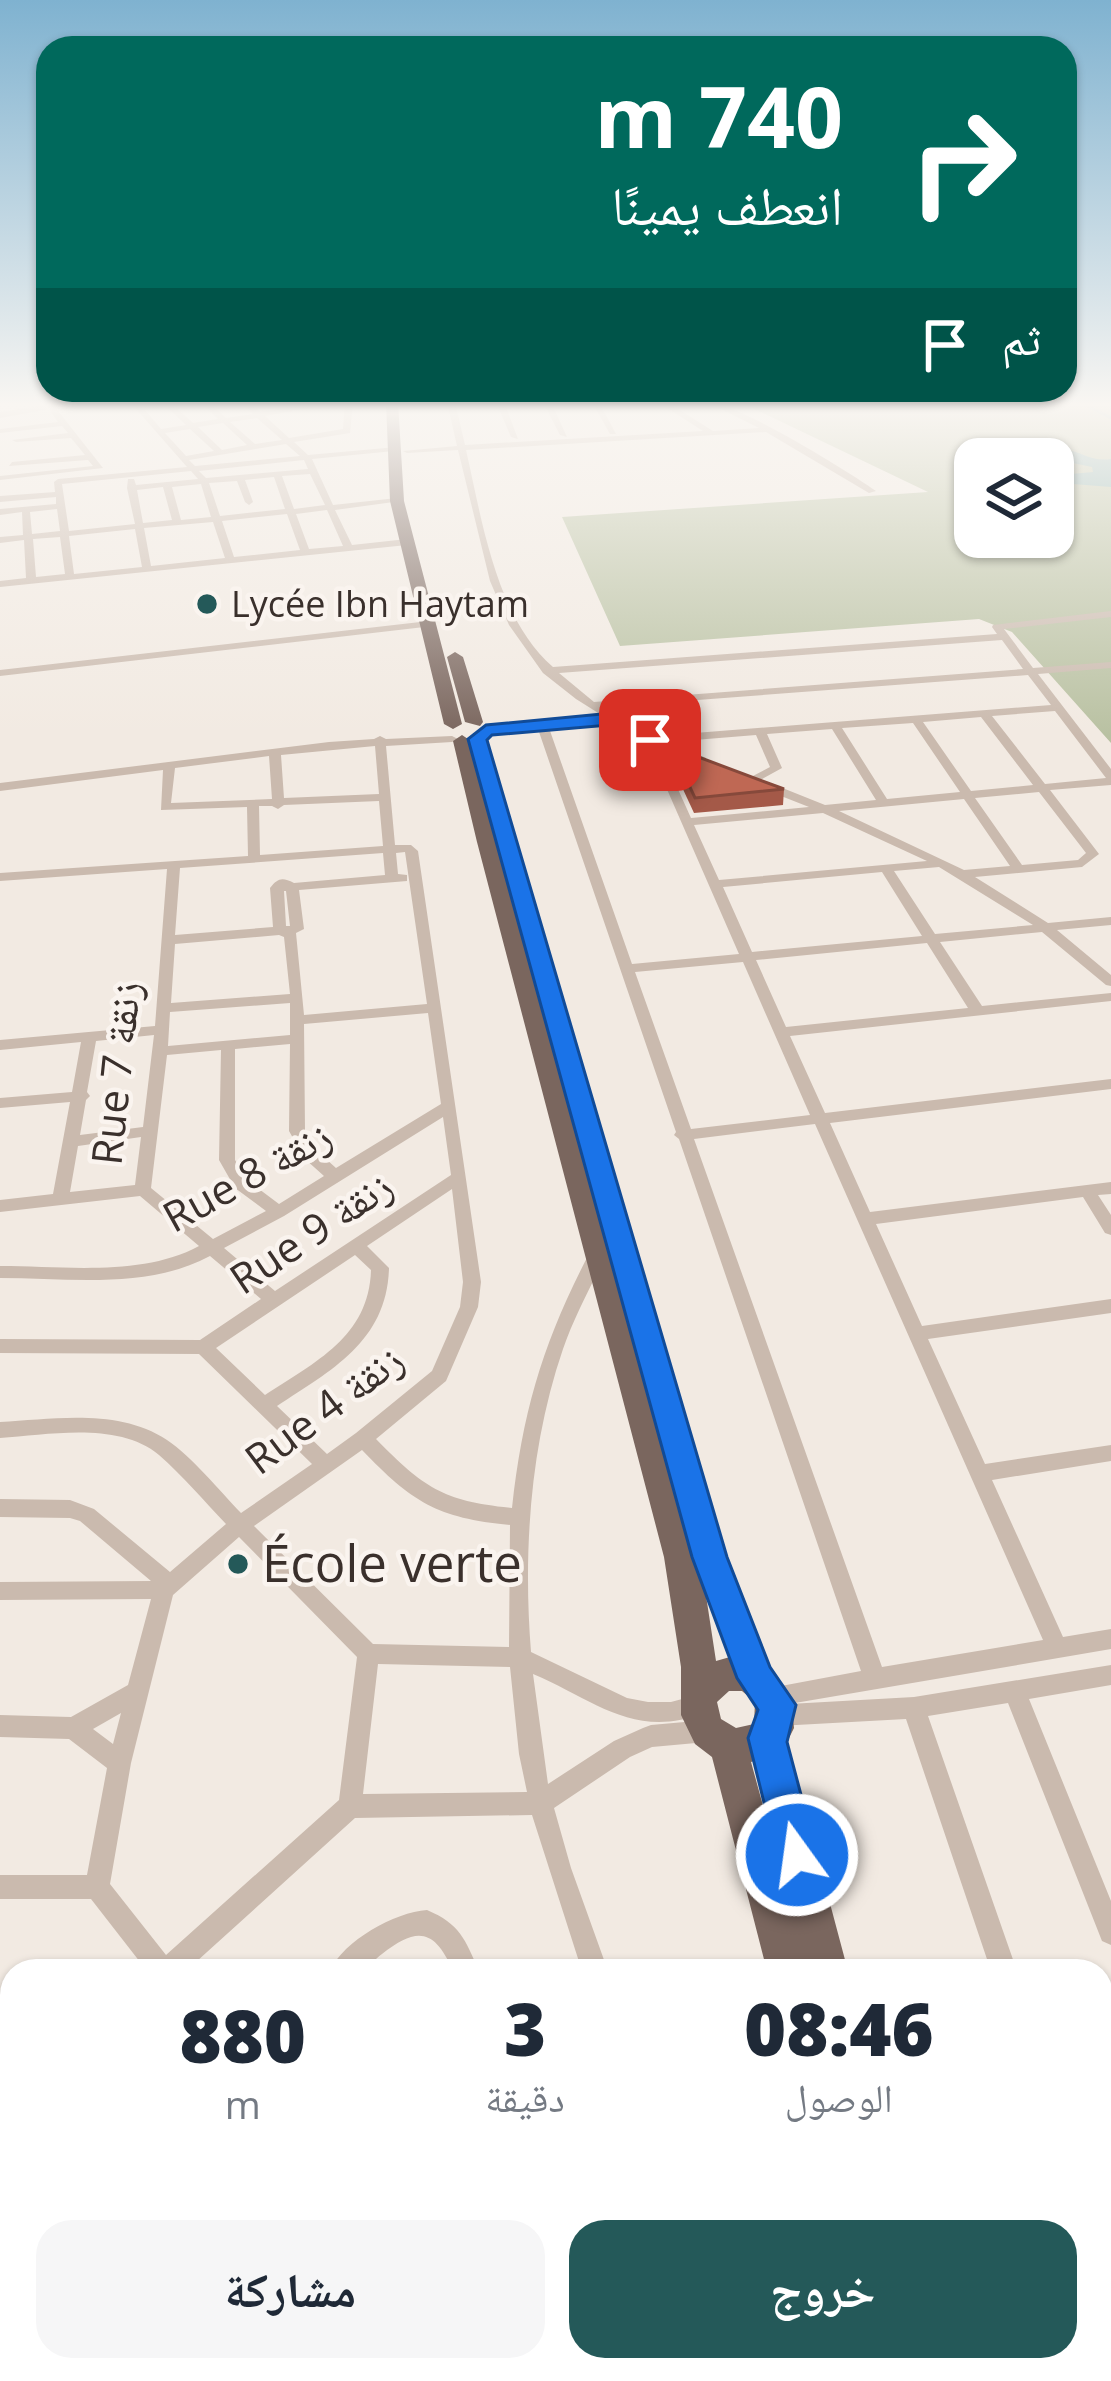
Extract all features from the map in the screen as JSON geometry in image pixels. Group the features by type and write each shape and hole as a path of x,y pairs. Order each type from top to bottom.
{"main road":[{"path":"400,513 429,624 710,1557 786,1959"},
{"path":"415,513 596,1256 683,1563 823,1959"}],"street":[{"path":"26,513 31,580"},
{"path":"63,513 70,577"},
{"path":"136,513 147,568"},
{"path":"175,513 177,522"},
{"path":"215,513 230,560"},
{"path":"0,540 269,513"},
{"path":"292,513 306,553"},
{"path":"332,513 349,548"},
{"path":"472,513 496,592 528,651 547,671 612,719 712,764"},
{"path":"0,584 407,542"},
{"path":"1111,614 997,627 1111,779"},
{"path":"0,674 429,624"},
{"path":"547,671 1002,637"},
{"path":"591,705 1111,665"},
{"path":"650,740 1055,708"},
{"path":"963,874 1082,863 1093,854 984,713"},
{"path":"915,718 1018,869"},
{"path":"0,787 382,739 612,719"},
{"path":"835,724 883,802"},
{"path":"542,725 875,1679"},
{"path":"753,780 776,768 777,761 760,730"},
{"path":"382,739 392,879"},
{"path":"650,740 1058,1649"},
{"path":"275,752 278,805"},
{"path":"169,766 165,807 388,797"},
{"path":"732,772 826,808 945,863 1046,926 1111,982"},
{"path":"687,822 1111,779"},
{"path":"254,802 254,858"},
{"path":"0,877 389,848"},
{"name":"Rue 4 زنقة","path":"167,1587 238,1526 363,1439 439,1376 457,1341 472,1282 459,1177 412,851 389,848"},
{"path":"277,857 297,998 297,1131 311,1155 336,1177"},
{"path":"716,884 945,863"},
{"name":"Rue 7 زنقة","path":"174,864 160,1051 143,1190 275,1301"},
{"path":"886,868 977,1010"},
{"path":"284,885 416,877"},
{"path":"625,969 1111,921"},
{"path":"169,940 289,931"},
{"path":"783,1032 1111,997"},
{"path":"162,1008 297,998"},
{"path":"297,1020 433,1008"},
{"path":"0,1045 159,1030"},
{"path":"61,1198 89,1038"},
{"path":"160,1051 295,1039"},
{"path":"228,1045 227,1160 241,1184 278,1212"},
{"path":"682,1135 1111,1084"},
{"path":"0,1103 82,1096"},
{"name":"Rue 8 زنقة","path":"0,1272 168,1268 212,1251 449,1106"},
{"path":"72,1141 151,1131"},
{"name":"Rue 9 زنقة","path":"202,1347 459,1177"},
{"path":"865,1219 1111,1188"},
{"path":"0,1206 143,1190"},
{"path":"1087,1191 1111,1229"},
{"path":"266,1404 350,1345 365,1327 382,1284 380,1268 356,1246"},
{"path":"591,1959 540,1803 522,1658 520,1517 525,1470 553,1350 596,1256"},
{"path":"916,1334 1111,1306"},
{"path":"0,1346 202,1347 325,1464"},
{"path":"0,1430 82,1427 143,1434 163,1447 368,1654 522,1658 638,1713 914,1708 1111,1675"},
{"path":"363,1439 419,1496 439,1507 520,1517"},
{"path":"982,1473 1111,1453"},
{"path":"0,1508 70,1509 87,1515 167,1587"},
{"path":"0,1591 167,1587"},
{"path":"155,1959 98,1887 119,1763 167,1587"},
{"path":"178,1959 350,1806 540,1803 637,1743 738,1713 875,1679 1111,1640"},
{"path":"350,1806 368,1654"},
{"path":"1015,1691 1106,1903 1111,1932"},
{"path":"0,1726 73,1728 137,1692"},
{"path":"914,1708 1000,1959"},
{"path":"73,1728 119,1763"},
{"path":"0,1887 98,1887"},
{"path":"356,1959 389,1929 402,1924 440,1927 455,1940 462,1959"}],"green space":[{"path":"954,513 954,558 1074,558 1074,513 1111,513 1111,743 1012,632 979,619 620,646 562,517"}],"building":[{"path":"685,752 784,789 695,798 676,757"}],"place":[{"name":"Lycée Ibn Haytam","path":"207,604"},
{"name":"École verte","path":"238,1564"}],"route":[{"path":"650,740 612,719 486,730 477,739 710,1557 755,1678 766,1685 777,1705 775,1728 767,1738 797,1855"}]}
